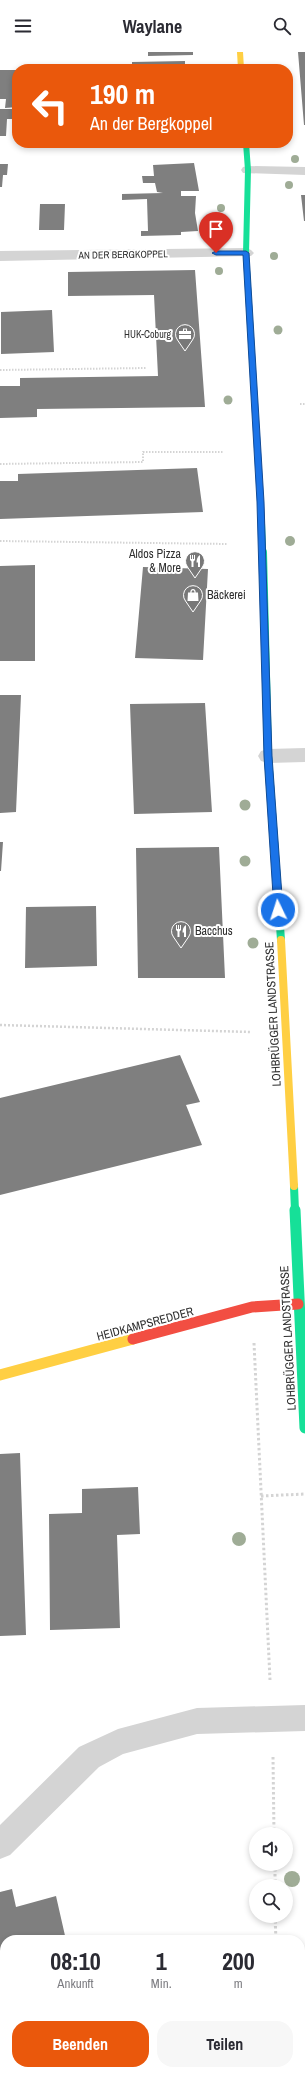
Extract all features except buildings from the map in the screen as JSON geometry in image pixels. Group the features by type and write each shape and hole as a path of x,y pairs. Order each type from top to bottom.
{"street":[{"path":"240,52 241,64"},
{"name":"LOHBRÜGGER LANDSTRASSE","path":"246,148 248,170 246,253 258,452 268,756 287,1034 298,1304 305,1428"},
{"path":"248,170 305,172"},
{"name":"AN DER BERGKOPPEL","path":"0,256 246,253"},
{"path":"268,756 305,755"},
{"name":"HEIDKAMPSREDDER","path":"0,1376 252,1307 298,1304"},
{"path":"0,1845 89,1757 118,1742 197,1721 305,1718"}],"path":[{"path":"0,370 146,368"},
{"path":"300,404 305,404"},
{"path":"0,464 143,462 143,452 258,452"},
{"path":"0,541 262,545"},
{"path":"0,1025 287,1034"},
{"path":"252,1307 272,1720 274,1827"},
{"path":"261,1496 305,1494"},
{"path":"275,1923 276,1935"}],"traffic: fast":[{"path":"246,148 248,170 246,253 256,424"},
{"path":"262,523 268,756 281,940"},
{"path":"294,1186 305,1428"}],"traffic: slow":[{"path":"240,52 241,64"},
{"path":"281,940 294,1186"},
{"path":"0,1375 133,1339"}],"traffic: jam":[{"path":"256,424 262,523"},
{"path":"133,1339 252,1307 298,1304"}],"place":[{"name":"HUK-Coburg","path":"185,351"},
{"name":"Aldos Pizza & More","path":"195,578"},
{"name":"Bäckerei","path":"193,612"},
{"name":"Bacchus","path":"181,948"}],"route":[{"path":"216,253 246,253 261,502 268,756 278,910"}]}
